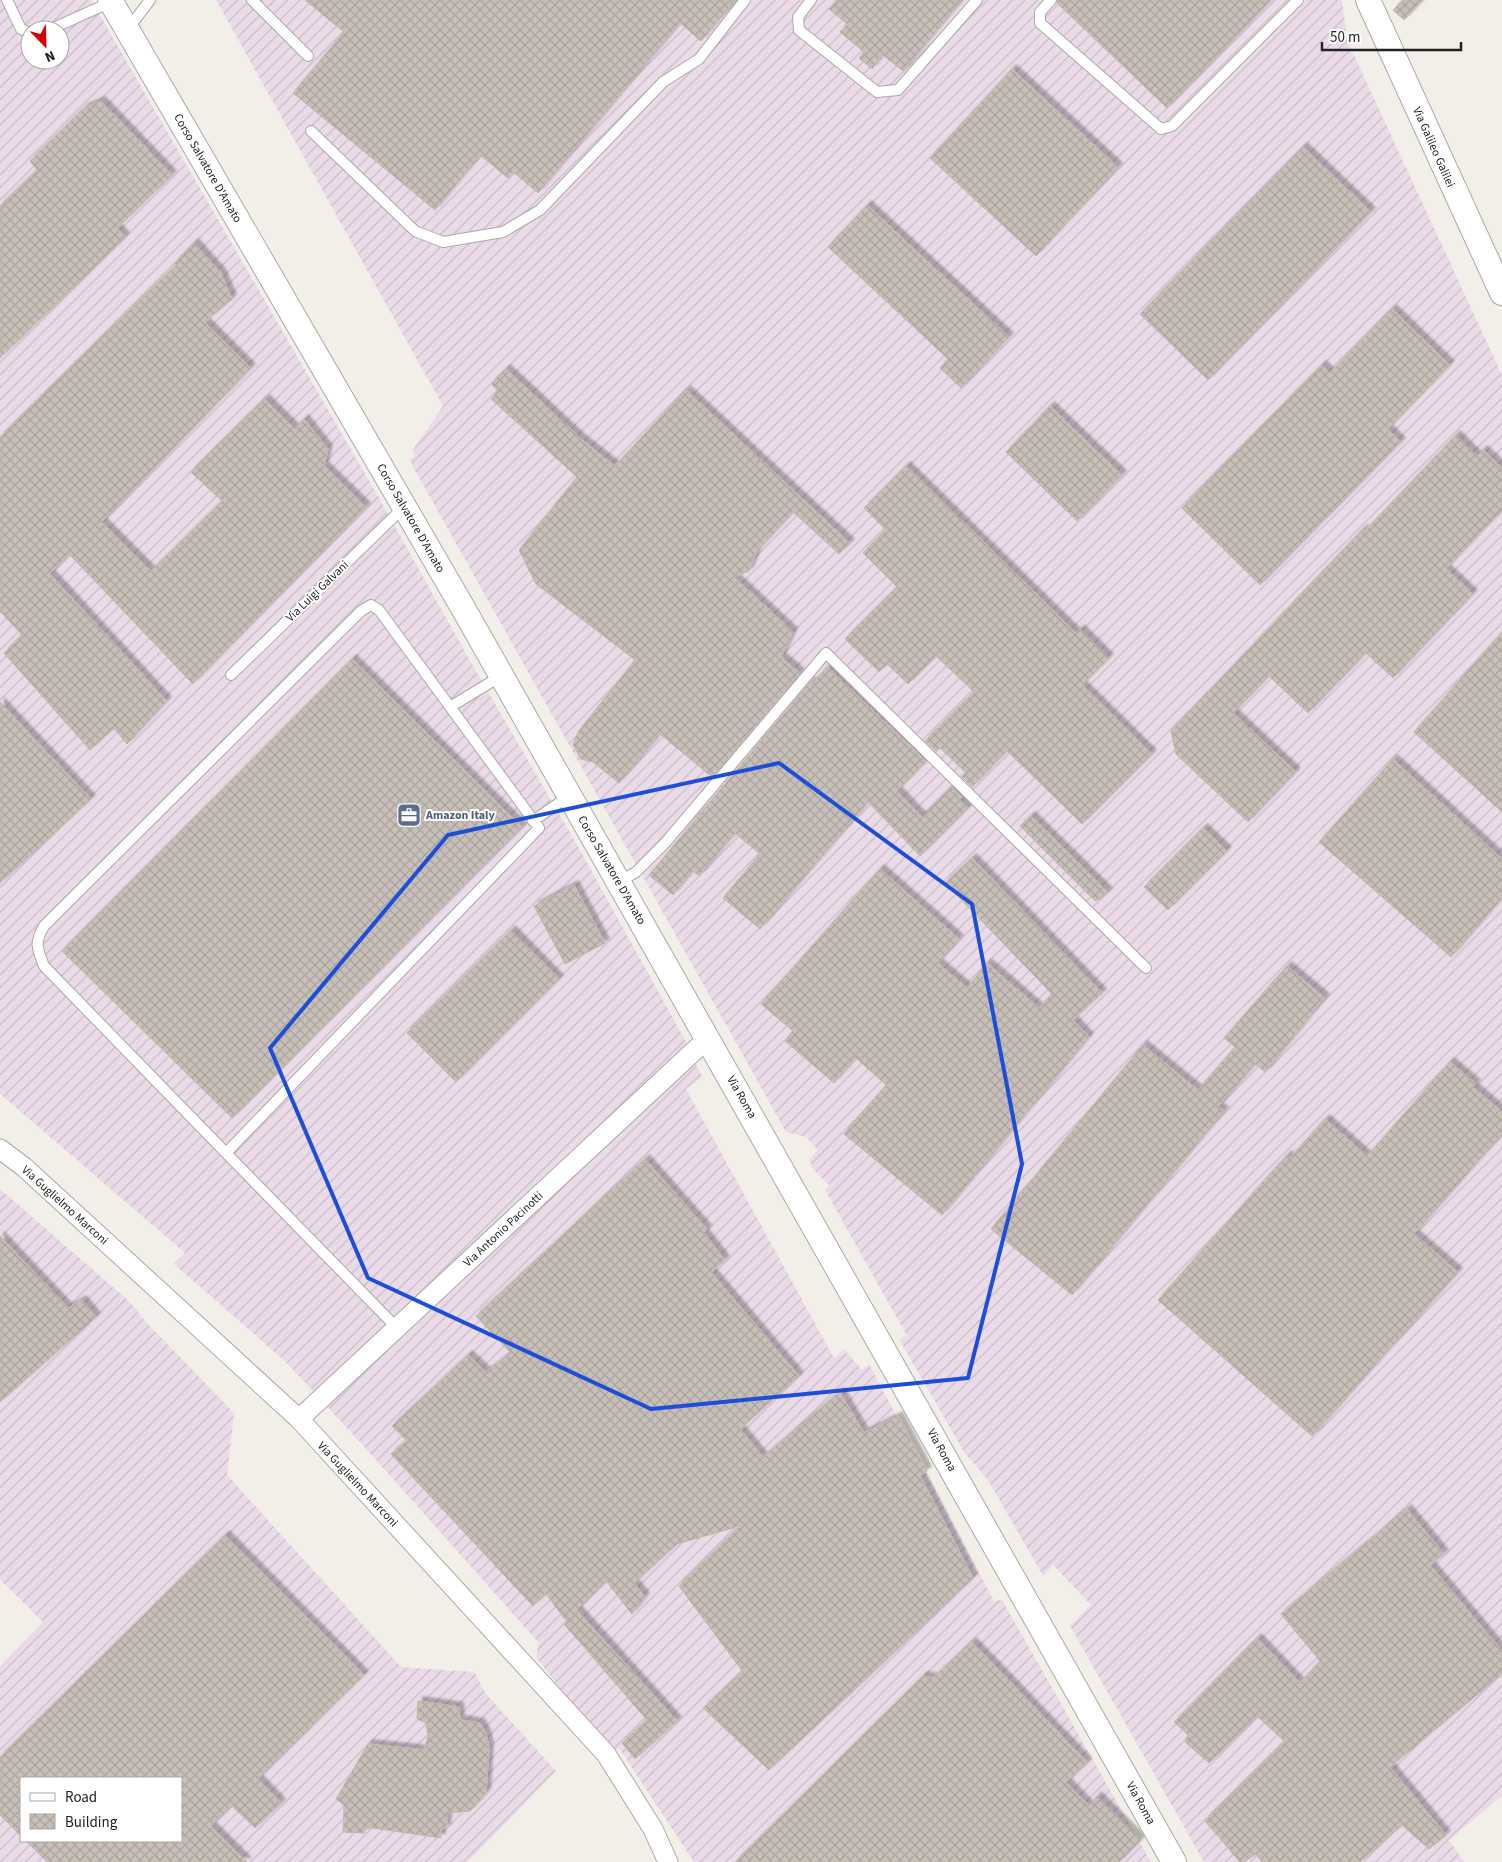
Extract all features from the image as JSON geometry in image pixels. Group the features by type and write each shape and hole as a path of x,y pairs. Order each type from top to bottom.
{"street":[{"name":"Via Galileo Galilei","path":"1368,0 1502,294"},
{"name":"Corso Salvatore D'Amato","path":"111,1 708,1038"},
{"name":"Via Antonio Pacinotti","path":"299,1419 398,1329 708,1038"},
{"name":"Via Roma","path":"708,1038 1174,1862"},
{"name":"Via Guglielmo Marconi","path":"0,1149 24,1167 299,1419 606,1754 653,1829 668,1862"}],"lane":[{"path":"7,0 20,27"},
{"path":"127,30 150,0"},
{"path":"252,0 308,56"},
{"path":"311,131 415,231 443,242 503,232 540,210 663,82 699,59 746,0"},
{"path":"811,0 798,17 799,30 877,92 898,90 977,0"},
{"path":"1050,0 1040,12 1040,23 1161,129 1172,126 1298,0"},
{"path":"70,20 111,1"},
{"name":"Via Luigi Galvani","path":"231,675 404,507"},
{"path":"226,1153 539,828 379,610 371,606 361,610 44,926 37,938 38,952 44,966 226,1153 398,1329"},
{"path":"619,882 636,872 665,843 826,653 1146,968"},
{"path":"450,707 501,676"},
{"path":"533,821 570,796"}],"highlighted area":[{"path":"779,763 972,904 1022,1164 968,1378 651,1409 368,1278 270,1048 448,835"}],"shaded area":[{"path":"0,0 91,0 379,498 473,666 576,843 684,1038 702,1077 686,1089 834,1358 844,1349 862,1370 869,1364 994,1601 1002,1600 1151,1862 694,1862 619,1748 611,1754 536,1657 539,1643 287,1363 174,1264 185,1253 0,1094"},
{"path":"216,0 1342,0 1347,40 1502,375 1502,1796 1449,1840 1464,1862 1204,1862 1070,1626 1091,1605 1053,1565 1043,1576 988,1480 964,1452 899,1339 907,1336 825,1190 830,1186 813,1169 809,1159 818,1150 806,1137 786,1132 412,465 410,459 415,456 413,450 443,406"},
{"path":"0,1189 130,1302 145,1321 234,1413 227,1475 401,1667 474,1672 486,1694 556,1771 468,1862 0,1862 0,1666 43,1622 0,1580"}],"building":[{"path":"305,0 735,0 701,41 680,23 538,193 513,172 508,178 480,155 435,210 293,93 344,32"},
{"path":"837,0 962,0 903,71 883,55 872,69 859,58 864,52 840,32 847,24 829,9"},
{"path":"1058,0 1271,0 1167,108 1057,3"},
{"path":"1403,0 1423,0 1404,20 1393,10"},
{"path":"1012,69 1118,167 1036,256 930,158"},
{"path":"101,101 172,175 117,228 125,237 0,358 0,206 37,170 30,161 84,108"},
{"path":"1303,147 1371,212 1208,380 1140,314"},
{"path":"867,205 1009,337 961,388 940,368 948,359 828,247"},
{"path":"194,243 221,273 232,299 205,322 251,368 102,522 151,571 222,501 191,472 265,399 295,429 304,419 328,449 324,466 366,507 193,684 69,554 50,574 167,701 127,744 114,728 90,750 4,653 22,635 0,611 0,437 176,265 175,263"},
{"path":"1392,309 1450,365 1388,429 1401,442 1260,585 1182,508 1322,365 1330,373"},
{"path":"506,369 581,439 615,466 686,390 850,543 839,554 793,512 757,551 749,571 734,577 793,632 781,657 800,673 712,777 660,734 619,783 593,762 581,759 573,745 578,732 635,660 536,584 519,550 577,477 491,399 498,391 491,384"},
{"path":"1050,406 1122,475 1077,521 1006,452"},
{"path":"1456,435 1477,456 1483,450 1502,468 1502,510 1446,569 1473,594 1393,678 1366,653 1308,713 1269,676 1233,713 1296,772 1248,822 1176,754 1171,731 1363,529 1365,531"},
{"path":"906,466 1076,633 1080,629 1109,658 1082,685 1152,754 1082,824 1007,751 972,787 962,777 966,773 940,748 936,751 925,741 974,692 936,656 908,684 887,664 879,672 845,639 897,587 863,553 886,530 864,508"},
{"path":"1502,632 1502,812 1414,732"},
{"path":"352,659 522,827 232,1118 62,951"},
{"path":"827,667 926,761 897,791 922,817 952,787 962,797 959,800 968,808 920,856 868,802 760,929 723,898 760,854 735,833 699,876 693,871 673,895 649,875 811,681 813,683"},
{"path":"0,702 91,799 0,883"},
{"path":"1393,759 1502,859 1502,898 1451,957 1319,842"},
{"path":"1031,816 1108,892 1095,901 1020,826"},
{"path":"1203,828 1227,851 1168,910 1144,887"},
{"path":"972,858 1102,993 1073,1020 1089,1037 942,1215 844,1134 886,1085 856,1058 834,1083 785,1041 793,1031 761,1004 880,869 959,939 938,963 967,988 987,963 1039,1008 1052,994 945,883"},
{"path":"574,885 605,943 565,964 534,906"},
{"path":"511,930 559,979 456,1082 407,1033"},
{"path":"1287,966 1325,998 1265,1072 1255,1064 1218,1107 1224,1111 1072,1295 991,1229 1143,1045 1198,1090 1235,1047 1224,1038"},
{"path":"1450,1062 1476,1084 1473,1087 1502,1112 1502,1134 1414,1234 1458,1272 1312,1436 1158,1300 1287,1155 1290,1158 1325,1119 1367,1156"},
{"path":"645,1159 707,1229 704,1233 725,1260 711,1272 799,1376 740,1429 763,1457 840,1392 864,1433 898,1416 927,1471 920,1475 973,1578 769,1770 703,1708 743,1672 679,1586 740,1526 677,1544 634,1583 645,1597 632,1614 606,1581 577,1610 677,1721 635,1759 622,1743 647,1720 564,1624 567,1622 546,1594 533,1606 391,1454 407,1441 392,1426 468,1355 486,1372 511,1353 476,1316"},
{"path":"0,1236 68,1308 82,1300 96,1317 0,1402"},
{"path":"1407,1509 1444,1554 1430,1565 1502,1651 1502,1674 1390,1767 1446,1835 1429,1849 1402,1825 1360,1862 1262,1862 1256,1854 1244,1862 1240,1862 1205,1821 1285,1742 1257,1716 1209,1763 1185,1742 1188,1735 1174,1722 1257,1638 1300,1683 1320,1661 1281,1614"},
{"path":"225,1535 364,1675 258,1779 281,1803 255,1828 232,1806 211,1826 247,1862 47,1862 27,1842 182,1842 182,1777 20,1777 20,1835 0,1815 0,1757"},
{"path":"972,1642 1087,1762 1066,1782 1089,1806 1097,1796 1141,1840 1119,1862 735,1862 923,1676 933,1678"},
{"path":"418,1701 459,1707 460,1720 480,1723 486,1734 489,1747 486,1793 470,1811 448,1813 446,1828 441,1829 441,1838 366,1827 364,1833 343,1832 344,1805 336,1799 368,1744 424,1750 428,1736 426,1723 417,1719"}],"place":[{"name":"Amazon Italy","path":"409,815"}]}
